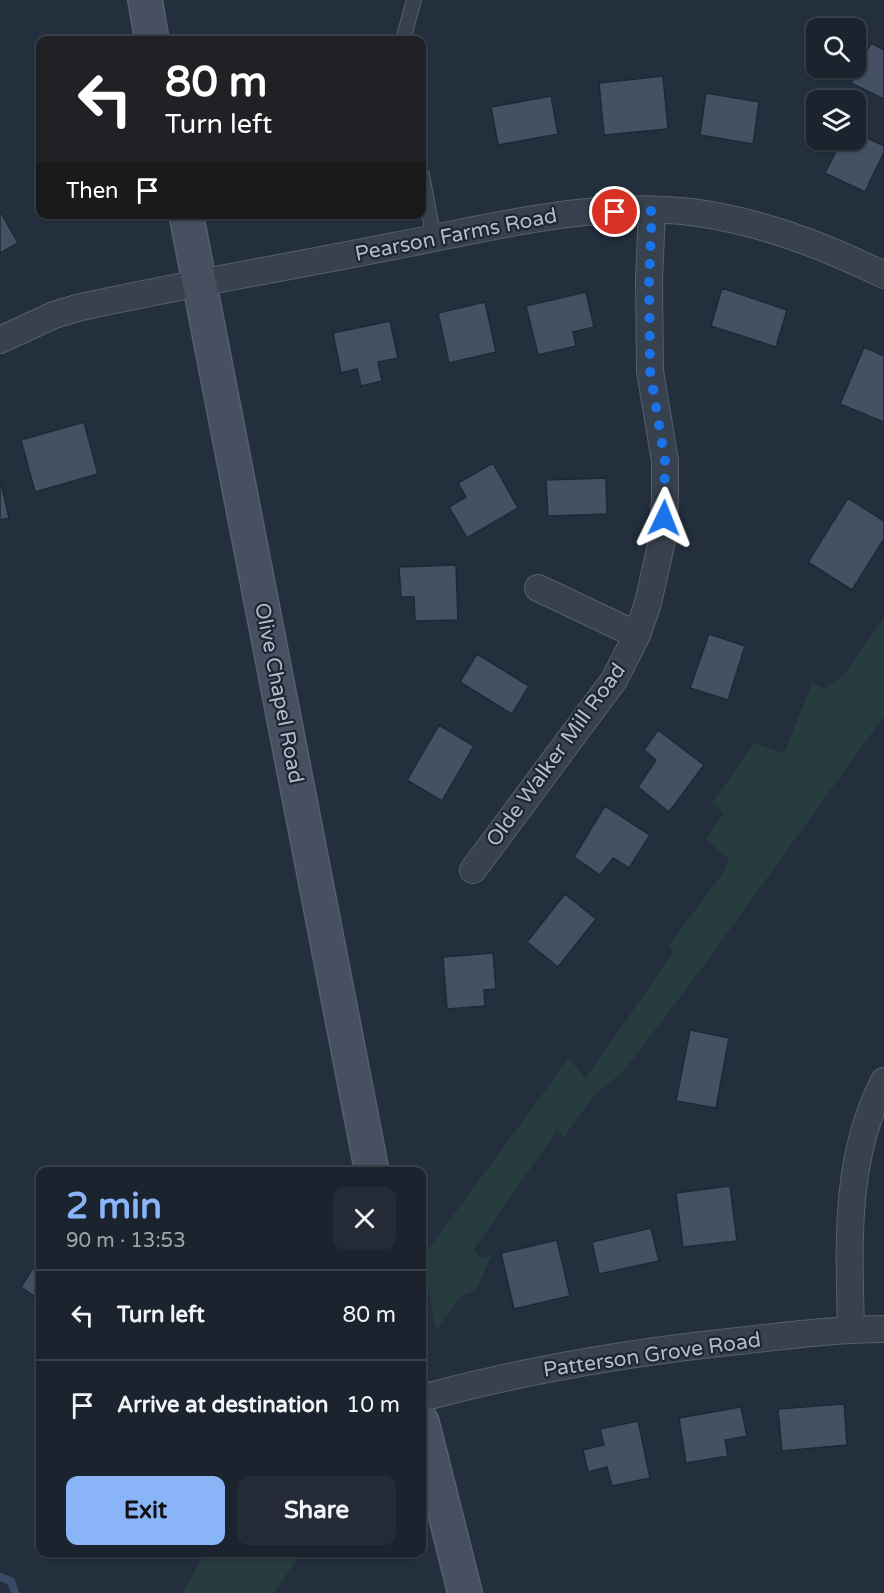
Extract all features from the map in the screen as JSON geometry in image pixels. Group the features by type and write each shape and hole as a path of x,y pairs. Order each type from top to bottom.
{"main road":[{"path":"145,0 151,36"},
{"name":"Olive Chapel Road","path":"187,219 371,1167"},
{"path":"426,1438 465,1593"}],"street":[{"name":"Olde Walker Mill Road","path":"473,870 614,680 637,635 648,603 658,558 665,499 665,461 650,371 649,279 652,211"},
{"name":"Pearson Farms Road","path":"0,340 54,315 77,308 568,214 688,212 763,226 846,257 884,275"},
{"path":"538,588 637,635"},
{"path":"851,1329 850,1208 855,1170 871,1106 884,1081"},
{"name":"Patterson Grove Road","path":"426,1397 592,1360 851,1329 884,1329"}],"lane":[{"path":"404,36 414,0"},
{"path":"426,196 434,239"}],"green space":[{"path":"884,618 884,716 705,964 623,1072 595,1094 563,1138 558,1129 474,1249 479,1258 492,1255 476,1290 460,1297 436,1330 426,1279 426,1253 569,1058 585,1079 674,952 669,945 722,874 729,859 706,839 724,813 712,803 755,743 784,753 812,683 824,688 842,677"},
{"path":"203,1557 298,1557 274,1593 183,1593"}],"building":[{"path":"871,43 884,50 884,99 851,83 854,78 866,78 866,53"},
{"path":"663,76 668,129 604,135 599,83"},
{"path":"706,93 759,102 753,144 700,135"},
{"path":"551,96 558,134 498,145 491,107"},
{"path":"866,137 884,146 884,152 865,192 825,173 837,150 866,150"},
{"path":"0,211 18,243 0,253"},
{"path":"722,288 787,310 776,347 711,326"},
{"path":"586,292 594,327 573,332 576,346 538,355 526,306"},
{"path":"485,302 496,352 449,363 438,313"},
{"path":"390,321 398,358 378,362 382,381 361,386 357,369 341,373 333,333"},
{"path":"864,347 884,356 884,422 840,404"},
{"path":"84,422 98,474 35,492 21,440"},
{"path":"493,463 518,508 467,538 449,507 466,497 458,483"},
{"path":"606,478 607,514 548,516 546,480"},
{"path":"0,479 9,518 0,520"},
{"path":"848,498 884,521 884,539 852,590 808,562"},
{"path":"456,565 458,620 415,621 414,597 401,597 399,567"},
{"path":"709,634 745,646 728,700 690,688"},
{"path":"477,654 529,686 512,714 460,682"},
{"path":"439,725 474,746 442,801 407,780"},
{"path":"658,730 704,765 669,812 638,787 656,760 644,750"},
{"path":"605,806 650,835 629,868 613,858 600,875 574,857"},
{"path":"565,894 596,919 558,967 527,942"},
{"path":"493,953 496,989 484,990 485,1006 447,1009 443,957"},
{"path":"690,1030 729,1038 716,1108 676,1101"},
{"path":"730,1186 737,1241 683,1247 676,1193"},
{"path":"651,1228 659,1261 599,1274 592,1242"},
{"path":"557,1240 570,1296 514,1309 501,1253"},
{"path":"36,1263 36,1297 21,1287"},
{"path":"844,1404 847,1445 782,1451 778,1409"},
{"path":"741,1407 747,1436 725,1440 728,1456 686,1463 679,1418"},
{"path":"638,1421 650,1478 612,1486 607,1467 588,1472 583,1450 604,1445 600,1429"}],"waterway":[{"path":"0,1577 11,1581 15,1593"}],"route":[{"path":"615,212 652,211 649,279 650,371 665,461 664,518"}]}
